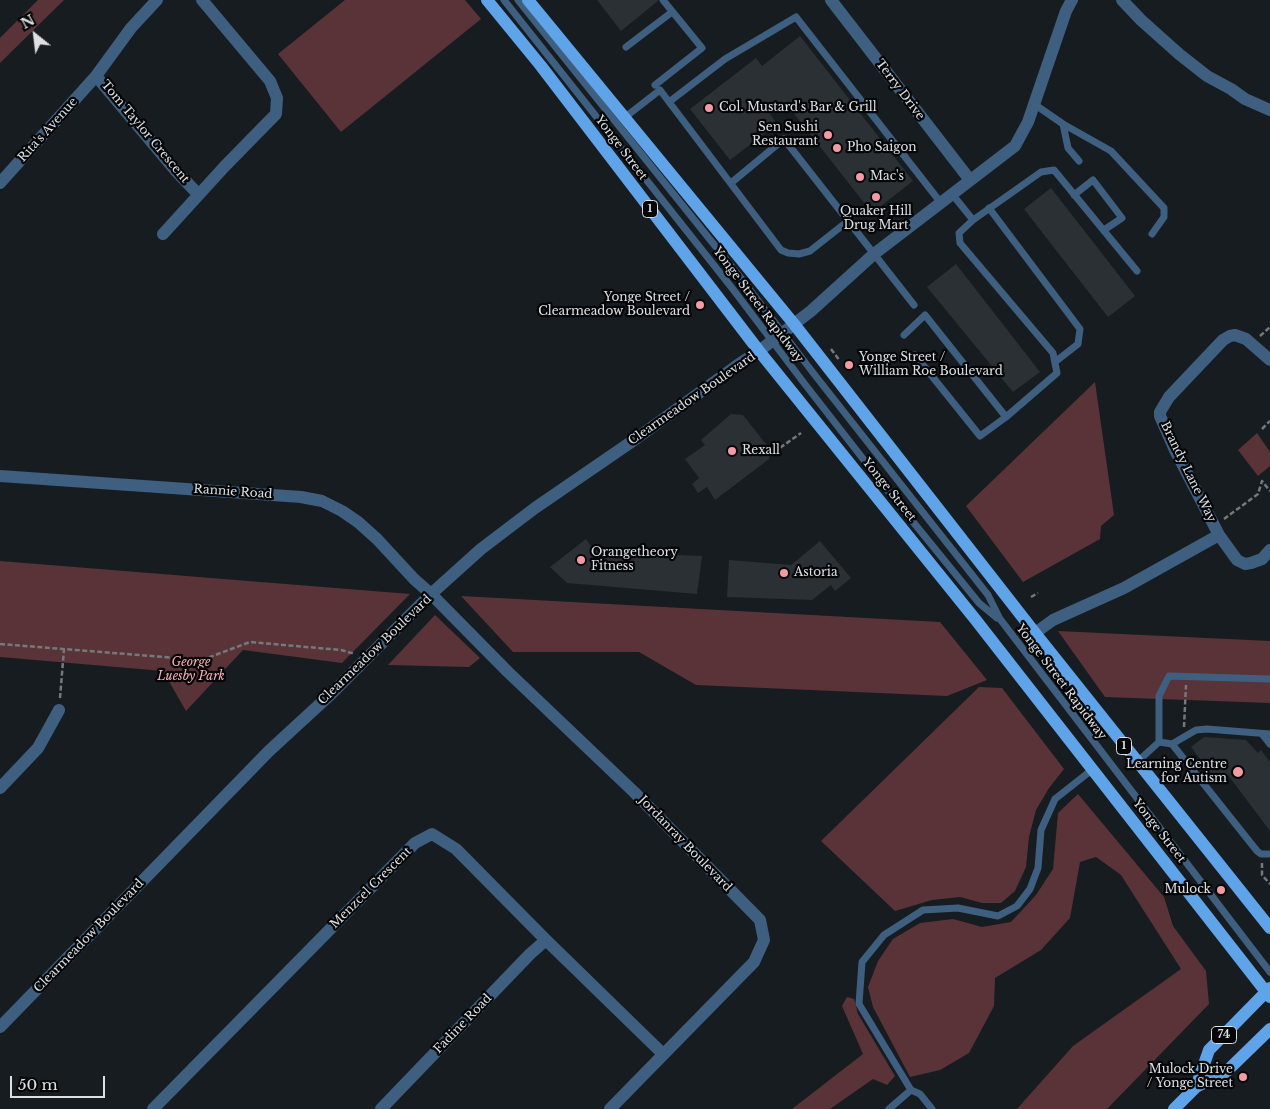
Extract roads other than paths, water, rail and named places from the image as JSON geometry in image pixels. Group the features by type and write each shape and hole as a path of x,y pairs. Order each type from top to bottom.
{"main road":[{"name":"Yonge Street","path":"487,0 547,74 759,351 969,611 1269,992"},
{"name":"Yonge Street","path":"528,0 794,324 1035,633 1270,928"},
{"name":"74","path":"1196,1087 1209,1050 1269,992"},
{"name":"74","path":"1174,1109 1196,1087 1226,1072 1270,1029"}],"street":[{"name":"Tom Taylor Crescent","path":"157,0 131,28 96,76 174,170 198,194"},
{"name":"Tom Taylor Crescent","path":"163,234 198,194 276,114 277,98 270,81 202,0"},
{"name":"Terry Drive","path":"831,0 970,180"},
{"name":"Clearmeadow Boulevard","path":"0,1027 269,751 332,693 431,594 481,549 535,508 637,438 783,333 811,311 874,254 1014,146 1028,122 1066,11 1072,0"},
{"path":"1122,0 1179,54 1207,76 1270,110"},
{"name":"Rita's Avenue","path":"0,183 96,76"},
{"name":"Brandy Lane Way","path":"1270,360 1246,338 1235,335 1230,336 1223,340 1169,397 1160,412 1175,450 1217,530 1237,560 1245,564 1262,560 1270,550"},
{"name":"Rannie Road","path":"0,476 302,497 322,501 358,522 431,594"},
{"name":"Brandy Lane Way","path":"1035,633 1053,620 1124,588 1217,530"},
{"name":"Jordanray Boulevard","path":"431,594 508,672 634,792 760,920 764,940 754,962 610,1109"},
{"path":"0,788 38,748 59,710"},
{"name":"Menzcel Crescent","path":"153,1109 415,843 432,834 456,848 546,940 663,1054"},
{"name":"Fadine Road","path":"382,1109 530,954 546,940"}],"lane":[{"name":"Yonge Street Rapidway","path":"504,0 732,288 886,488 979,603 1000,620"},
{"name":"Yonge Street Rapidway","path":"518,0 744,282 988,595 1000,620 1270,972"},
{"path":"656,84 702,48 663,0"},
{"path":"626,48 672,12"},
{"path":"669,102 725,59 796,17 940,203"},
{"path":"624,118 660,90 782,250 788,253 799,254 810,250 848,221"},
{"path":"1034,104 1063,124 1111,151 1164,208 1164,217 1152,234"},
{"path":"1063,124 1068,148 1079,161"},
{"path":"731,183 784,139 914,305"},
{"path":"915,355 980,436 1006,417 1057,373 1053,353 960,243 959,233 989,208 1042,172 1054,170 1137,271"},
{"path":"1074,195 1093,180 1122,218 1104,230"},
{"path":"952,194 974,220"},
{"path":"989,208 1080,329 1078,344 1055,362"},
{"path":"904,335 925,316 1006,417"},
{"path":"1137,762 1159,742 1159,696 1169,676 1270,679"},
{"path":"1159,742 1172,744 1196,730 1207,729 1266,734 1270,744"},
{"path":"1172,744 1253,847 1261,854 1270,854"},
{"path":"932,1109 920,1094 911,1090 858,1004 862,962 884,935 923,910 958,908 998,916 1017,906 1030,889 1038,868 1041,830 1055,799 1093,769"},
{"path":"889,1109 911,1090"}],"place":[{"name":"Col. Mustard's Bar & Grill","path":"709,108"},
{"name":"Sen Sushi Restaurant","path":"828,135"},
{"name":"Pho Saigon","path":"837,148"},
{"name":"Mac's","path":"860,177"},
{"name":"Quaker Hill Drug Mart","path":"876,197"},
{"name":"Yonge Street / Clearmeadow Boulevard","path":"700,305"},
{"name":"Yonge Street / William Roe Boulevard","path":"849,365"},
{"name":"Rexall","path":"732,451"},
{"name":"Orangetheory Fitness","path":"581,560"},
{"name":"Astoria","path":"784,573"},
{"name":"Learning Centre for Autism","path":"1238,772"},
{"name":"Mulock","path":"1221,890"},
{"name":"Mulock Drive / Yonge Street","path":"1243,1077"}],"park label":[{"name":"George Luesby Park","path":"191,670"}]}
